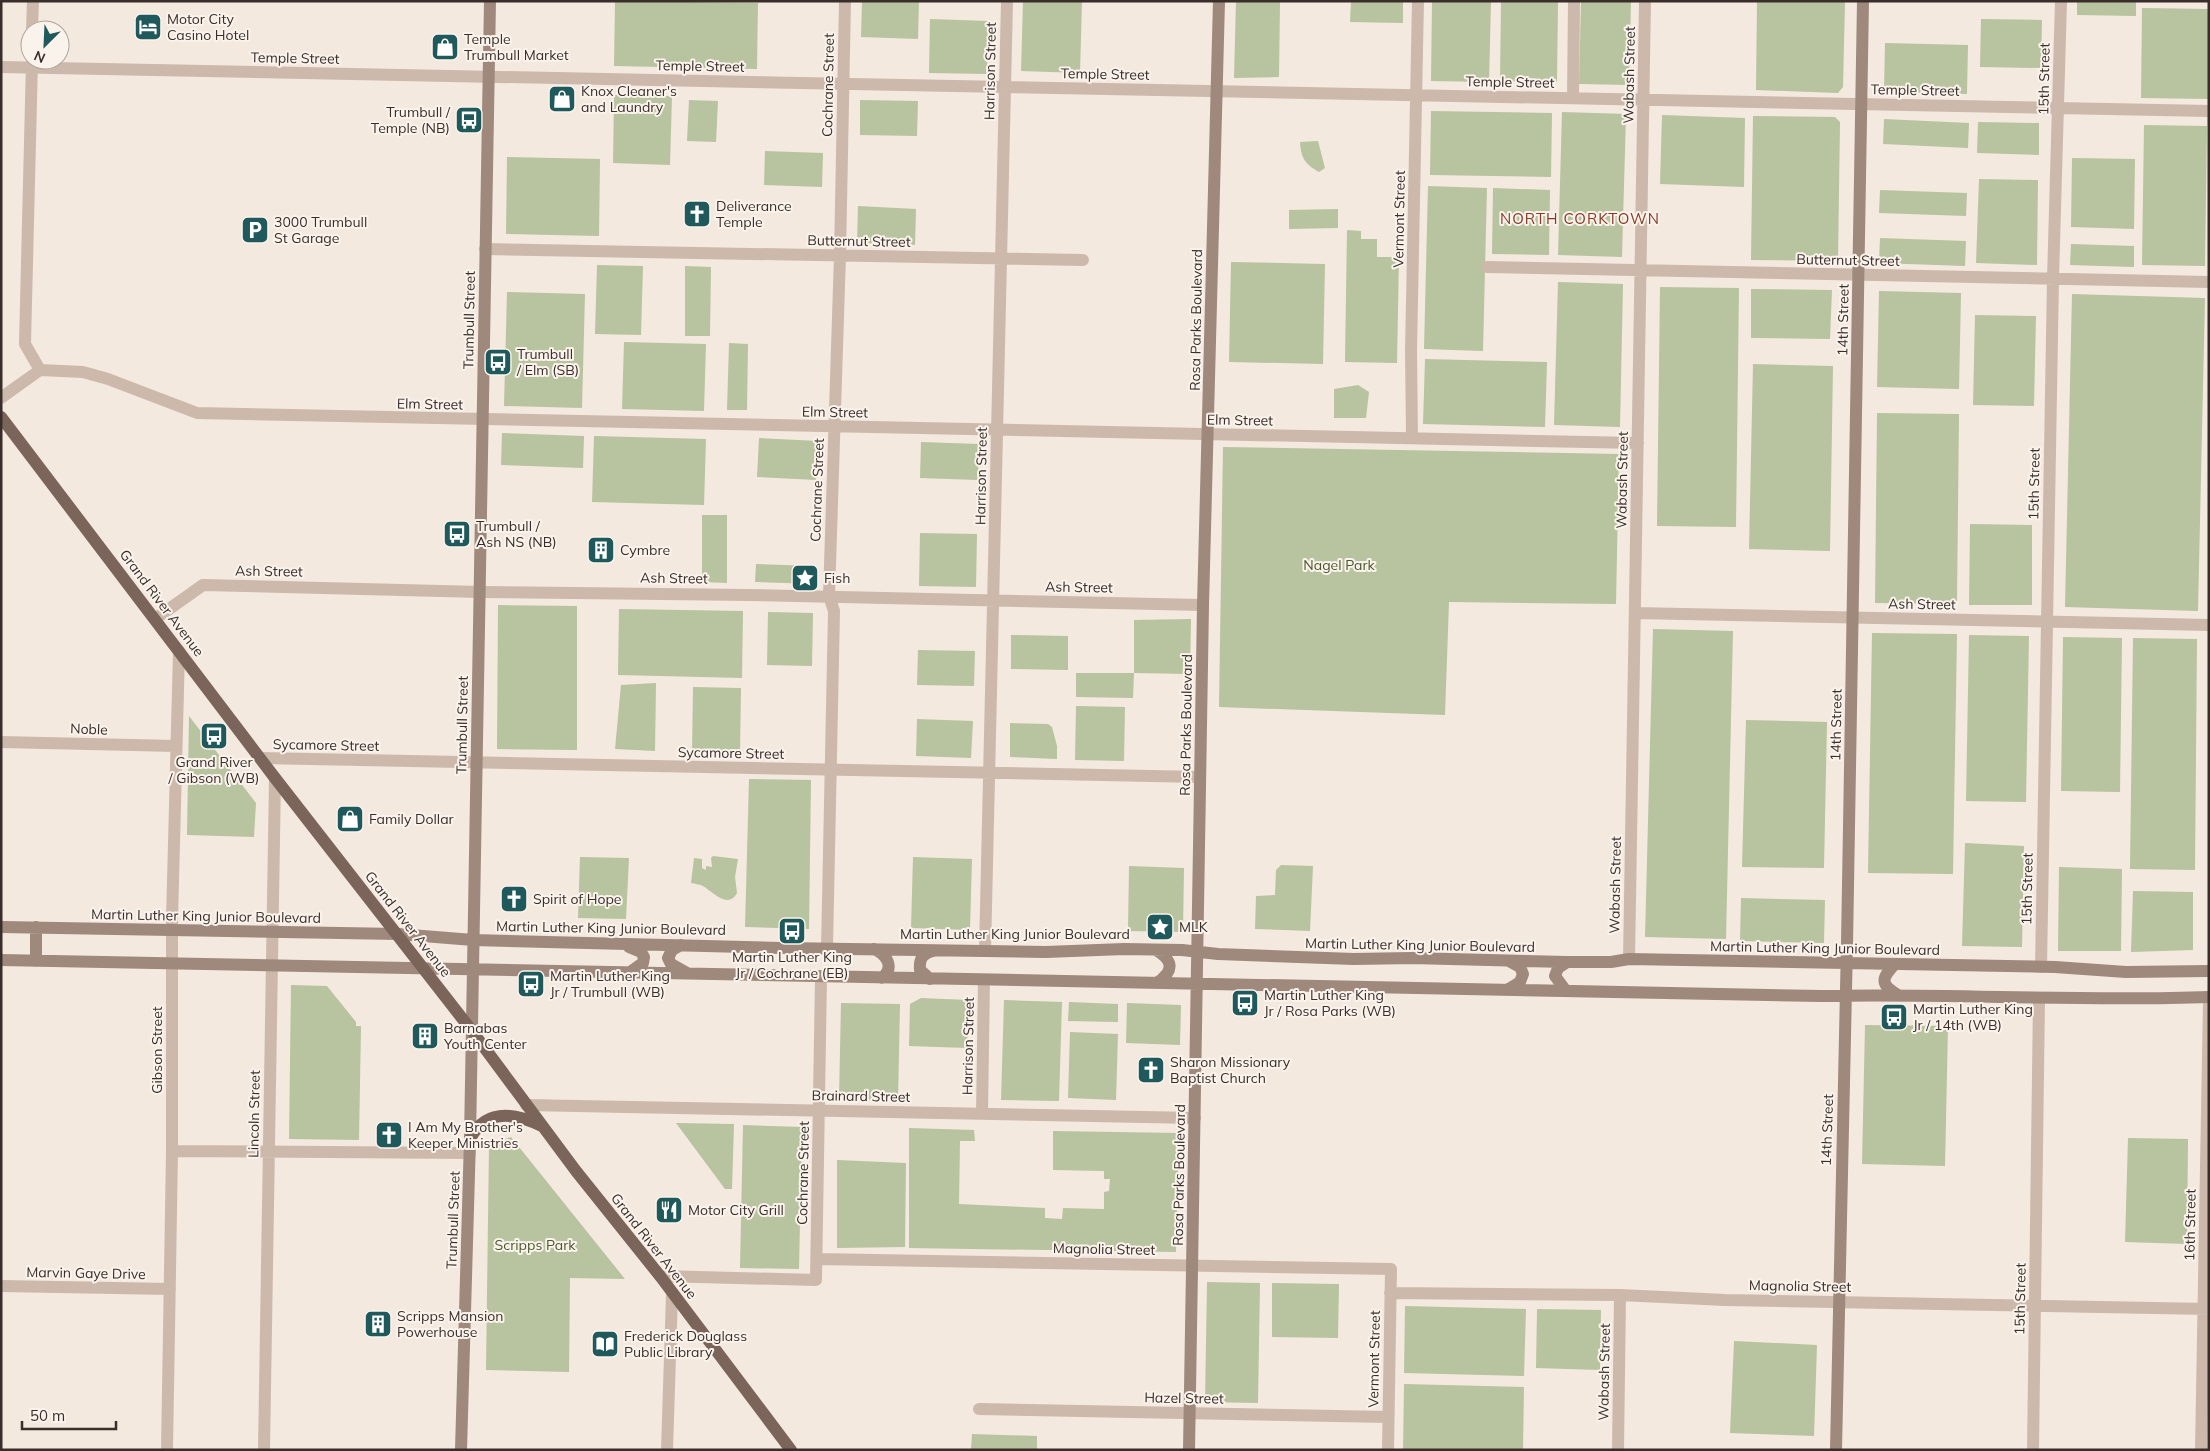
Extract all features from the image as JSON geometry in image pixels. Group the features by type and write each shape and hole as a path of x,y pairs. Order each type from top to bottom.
{"main road":[{"name":"Trumbull Street","path":"461,1450 470,1154 490,1"},
{"name":"Rosa Parks Boulevard","path":"1189,1450 1203,605 1219,1"},
{"name":"14th Street","path":"1836,1450 1847,963 1863,1"},
{"name":"Grand River Avenue","path":"1,416 275,778 346,868 382,918 398,934 526,1105 660,1276 791,1450"},
{"name":"Martin Luther King Junior Boulevard","path":"1,927 398,934 474,940 874,949 1046,952 1197,950 1218,954 1315,958 1567,962 1611,962 1629,959 2040,967 2126,972 2209,971"},
{"path":"36,927 36,961"},
{"path":"624,944 641,952 644,957 643,963 629,973"},
{"path":"681,944 668,954 668,961 689,974"},
{"path":"874,949 887,958 889,965 888,973 882,978"},
{"path":"930,979 920,970 920,958 924,953 935,950"},
{"path":"1156,950 1167,958 1170,966 1168,974 1157,983"},
{"path":"1,960 1846,996 1898,995 2124,1000 2209,998"},
{"path":"1507,990 1520,982 1523,974 1520,967 1508,961"},
{"path":"1566,991 1555,976 1558,968 1567,962"},
{"path":"1896,964 1886,974 1884,982 1887,988 1898,995"},
{"path":"470,1139 476,1127 486,1120 495,1117 518,1117 542,1126"}],"street":[{"path":"32,20 33,1"},
{"name":"Cochrane Street","path":"827,948 834,611 829,596 840,255 845,1"},
{"name":"Harrison Street","path":"986,951 996,430 1002,258 1007,1"},
{"name":"Vermont Street","path":"1412,438 1415,95 1418,1"},
{"path":"1572,98 1574,1"},
{"name":"Wabash Street","path":"1629,959 1645,1"},
{"name":"15th Street","path":"2040,967 2053,279 2061,1"},
{"name":"Temple Street","path":"1,67 20,65"},
{"name":"Temple Street","path":"70,65 488,77 2209,111"},
{"path":"1,398 40,370 26,344 31,70"},
{"name":"Butternut Street","path":"486,249 1083,260"},
{"name":"Butternut Street","path":"1487,268 2209,282"},
{"name":"Elm Street","path":"40,370 84,372 108,379 197,413 1638,443"},
{"name":"Ash Street","path":"155,619 203,584 480,592 829,596 1203,605"},
{"name":"Ash Street","path":"1635,613 2209,625"},
{"name":"Gibson Street","path":"167,1450 172,1151 172,920 179,651"},
{"name":"Noble","path":"1,742 176,746"},
{"name":"Sycamore Street","path":"260,758 1200,777"},
{"name":"Lincoln Street","path":"264,1450 275,778"},
{"name":"Cochrane Street","path":"660,1276 816,1280 822,976"},
{"name":"Harrison Street","path":"982,1114 984,980"},
{"name":"16th Street","path":"2201,1450 2206,1309 2209,998"},
{"name":"15th Street","path":"2033,1450 2039,999"},
{"name":"Brainard Street","path":"526,1105 1194,1118"},
{"path":"172,1151 470,1154"},
{"name":"Magnolia Street","path":"817,1259 1391,1269"},
{"name":"Vermont Street","path":"1388,1450 1391,1269"},
{"name":"Marvin Gaye Drive","path":"1,1286 170,1289"},
{"name":"Magnolia Street","path":"1390,1293 1620,1295 1839,1302 2206,1309"},
{"path":"667,1450 672,1294"},
{"name":"Wabash Street","path":"1618,1450 1620,1295"},
{"name":"Hazel Street","path":"979,1409 1388,1417"}],"green space":[{"path":"615,1 758,3 757,69 614,66"},
{"path":"862,1 919,1 918,39 861,37"},
{"path":"1023,1 1082,1 1080,73 1021,71"},
{"path":"1236,1 1280,1 1279,77 1234,78"},
{"path":"1351,1 1403,1 1403,23 1350,22"},
{"path":"1432,1 1491,1 1489,82 1431,81"},
{"path":"1501,1 1558,1 1557,82 1500,81"},
{"path":"1581,1 1631,1 1629,85 1579,84"},
{"path":"1757,1 1845,1 1843,87 1838,93 1756,90"},
{"path":"2077,1 2136,1 2136,16 2077,15"},
{"path":"2142,8 2209,9 2209,99 2141,98"},
{"path":"930,19 988,21 987,74 929,73"},
{"path":"1981,19 2042,20 2041,68 1980,67"},
{"path":"1885,43 1968,45 1967,94 1884,92"},
{"path":"614,95 672,96 670,165 613,163"},
{"path":"689,100 718,101 716,142 687,141"},
{"path":"860,100 918,101 917,136 860,135"},
{"path":"1431,111 1552,113 1551,177 1430,175"},
{"path":"1562,112 1626,114 1622,257 1558,255"},
{"path":"1662,115 1745,118 1744,187 1660,184"},
{"path":"1753,116 1835,117 1840,122 1838,261 1751,260"},
{"path":"1884,119 1969,123 1968,148 1883,144"},
{"path":"1978,122 2039,123 2039,155 1977,153"},
{"path":"2144,125 2207,126 2205,266 2142,265"},
{"path":"1318,141 1325,168 1319,172 1305,160 1301,152 1300,142"},
{"path":"765,151 823,153 822,187 764,185"},
{"path":"507,157 600,159 599,236 506,234"},
{"path":"2072,158 2135,159 2134,229 2071,227"},
{"path":"1979,179 2038,180 2037,265 1976,263"},
{"path":"1428,186 1487,188 1483,351 1424,349"},
{"path":"1493,188 1550,190 1549,255 1492,254"},
{"path":"1880,190 1967,193 1966,216 1879,213"},
{"path":"858,206 916,209 915,245 857,243"},
{"path":"1338,209 1338,228 1289,229 1289,210"},
{"path":"1347,230 1361,231 1361,239 1377,239 1377,257 1399,257 1397,363 1345,362"},
{"path":"1880,238 1966,241 1965,266 1879,263"},
{"path":"2071,244 2134,246 2134,267 2070,265"},
{"path":"1231,262 1325,264 1323,364 1229,362"},
{"path":"597,265 643,266 641,335 595,334"},
{"path":"685,266 711,267 710,336 685,336"},
{"path":"1558,282 1623,284 1620,427 1554,425"},
{"path":"1660,287 1739,288 1736,527 1657,526"},
{"path":"1751,289 1832,290 1830,339 1751,338"},
{"path":"1879,291 1961,293 1959,389 1877,387"},
{"path":"507,292 585,294 582,408 504,406"},
{"path":"2072,294 2205,298 2198,611 2065,607"},
{"path":"1975,315 2036,316 2034,406 1973,405"},
{"path":"624,342 706,344 704,411 622,409"},
{"path":"729,343 748,344 747,410 727,410"},
{"path":"1425,359 1547,362 1545,427 1423,424"},
{"path":"1753,364 1833,366 1830,551 1749,549"},
{"path":"1358,385 1369,392 1366,418 1334,418 1334,389"},
{"path":"1877,413 1959,414 1957,604 1875,603"},
{"path":"502,433 584,436 583,468 501,465"},
{"path":"594,436 706,439 704,505 592,502"},
{"path":"759,438 818,441 816,480 757,477"},
{"path":"921,442 979,444 978,480 920,478"},
{"name":"Nagel Park","path":"1223,447 1619,454 1616,604 1449,602 1445,715 1219,707"},
{"path":"702,515 727,515 727,583 702,582"},
{"path":"1970,524 2032,525 2032,605 1969,605"},
{"path":"920,533 977,534 976,587 919,586"},
{"path":"756,564 814,566 814,584 755,582"},
{"path":"498,605 577,606 577,750 497,749"},
{"path":"619,609 743,611 742,678 618,675"},
{"path":"768,612 813,613 812,666 767,665"},
{"path":"1191,619 1190,674 1134,673 1134,620"},
{"path":"1653,629 1733,631 1726,939 1645,937"},
{"path":"1872,633 1957,634 1953,874 1868,873"},
{"path":"1011,635 1068,636 1068,670 1011,669"},
{"path":"1969,635 2029,636 2026,802 1966,801"},
{"path":"2063,637 2122,638 2120,792 2061,791"},
{"path":"2133,638 2197,639 2195,870 2130,869"},
{"path":"918,650 975,651 974,686 917,685"},
{"path":"1076,673 1134,673 1133,698 1076,697"},
{"path":"656,683 655,751 615,749 621,685"},
{"path":"693,687 741,688 740,753 692,753"},
{"path":"1076,706 1125,707 1124,761 1075,760"},
{"path":"189,716 256,803 254,837 187,835"},
{"path":"917,719 973,721 971,758 916,756"},
{"path":"1746,720 1827,722 1824,868 1742,867"},
{"path":"1010,723 1048,724 1052,727 1057,746 1057,759 1010,757"},
{"path":"749,779 811,780 809,929 745,927"},
{"path":"1965,843 2024,846 2022,947 1962,946"},
{"path":"713,856 738,859 735,877 737,893 729,900 720,898 701,885 691,883 694,858 702,859 702,868 706,870 706,866 712,867 711,858"},
{"path":"580,857 629,858 626,919 578,918"},
{"path":"913,857 972,859 970,930 911,928"},
{"path":"1281,865 1313,866 1310,931 1255,929 1256,896 1275,895 1276,870"},
{"path":"1129,866 1184,868 1183,932 1128,931"},
{"path":"2059,867 2122,869 2121,951 2058,951"},
{"path":"2133,891 2193,892 2193,950 2131,952"},
{"path":"1741,898 1825,900 1824,943 1740,941"},
{"path":"291,985 327,986 356,1022 356,1026 361,1026 359,1140 289,1139"},
{"path":"921,998 969,1000 967,1048 909,1046 910,1004"},
{"path":"1004,1000 1062,1002 1059,1101 1001,1100"},
{"path":"1069,1002 1118,1004 1118,1022 1068,1021"},
{"path":"841,1003 900,1004 898,1100 839,1099"},
{"path":"1127,1003 1181,1005 1180,1045 1126,1043"},
{"path":"1865,1025 1948,1026 1945,1166 1862,1164"},
{"path":"1070,1032 1118,1034 1116,1100 1068,1098"},
{"path":"676,1123 734,1124 732,1189 725,1189"},
{"path":"743,1125 802,1127 799,1269 740,1268"},
{"path":"909,1128 974,1130 975,1141 960,1141 959,1204 1045,1208 1045,1218 1062,1219 1063,1208 1104,1209 1104,1192 1109,1191 1110,1179 1104,1179 1104,1171 1053,1170 1053,1131 1179,1133 1176,1252 909,1248"},
{"name":"Scripps Park","path":"511,1137 625,1279 570,1278 569,1372 486,1370 489,1145"},
{"path":"2128,1138 2188,1139 2187,1244 2125,1242"},
{"path":"837,1160 906,1163 905,1247 837,1248"},
{"path":"1207,1282 1260,1283 1258,1403 1205,1402"},
{"path":"1272,1283 1339,1284 1338,1338 1272,1337"},
{"path":"1405,1306 1526,1309 1524,1376 1404,1373"},
{"path":"1537,1309 1601,1310 1600,1370 1536,1368"},
{"path":"1734,1341 1817,1345 1814,1436 1730,1433"},
{"path":"1404,1384 1524,1387 1523,1450 1403,1450"},
{"path":"972,1434 1037,1436 1037,1450 971,1450"}],"place":[{"name":"Motor City Casino Hotel","path":"148,27"},
{"name":"Temple Trumbull Market","path":"445,47"},
{"name":"Knox Cleaner's and Laundry","path":"562,99"},
{"name":"Trumbull / Temple (NB)","path":"469,120"},
{"name":"Deliverance Temple","path":"697,214"},
{"name":"3000 Trumbull St Garage","path":"255,230"},
{"name":"Trumbull / Elm (SB)","path":"498,362"},
{"name":"Trumbull / Ash NS (NB)","path":"457,534"},
{"name":"Cymbre","path":"601,550"},
{"name":"Fish","path":"805,578"},
{"name":"Grand River / Gibson (WB)","path":"214,736"},
{"name":"Family Dollar","path":"350,819"},
{"name":"Spirit of Hope","path":"514,899"},
{"name":"MLK","path":"1160,927"},
{"name":"Martin Luther King Jr / Cochrane (EB)","path":"792,931"},
{"name":"Martin Luther King Jr / Trumbull (WB)","path":"531,984"},
{"name":"Martin Luther King Jr / Rosa Parks (WB)","path":"1245,1003"},
{"name":"Martin Luther King Jr / 14th (WB)","path":"1894,1017"},
{"name":"Barnabas Youth Center","path":"425,1036"},
{"name":"Sharon Missionary Baptist Church","path":"1151,1070"},
{"name":"I Am My Brother's Keeper Ministries","path":"389,1135"},
{"name":"Motor City Grill","path":"669,1210"},
{"name":"Scripps Mansion Powerhouse","path":"378,1324"},
{"name":"Frederick Douglass Public Library","path":"605,1344"}],"district":[{"name":"NORTH CORKTOWN","path":"1580,219"}]}
